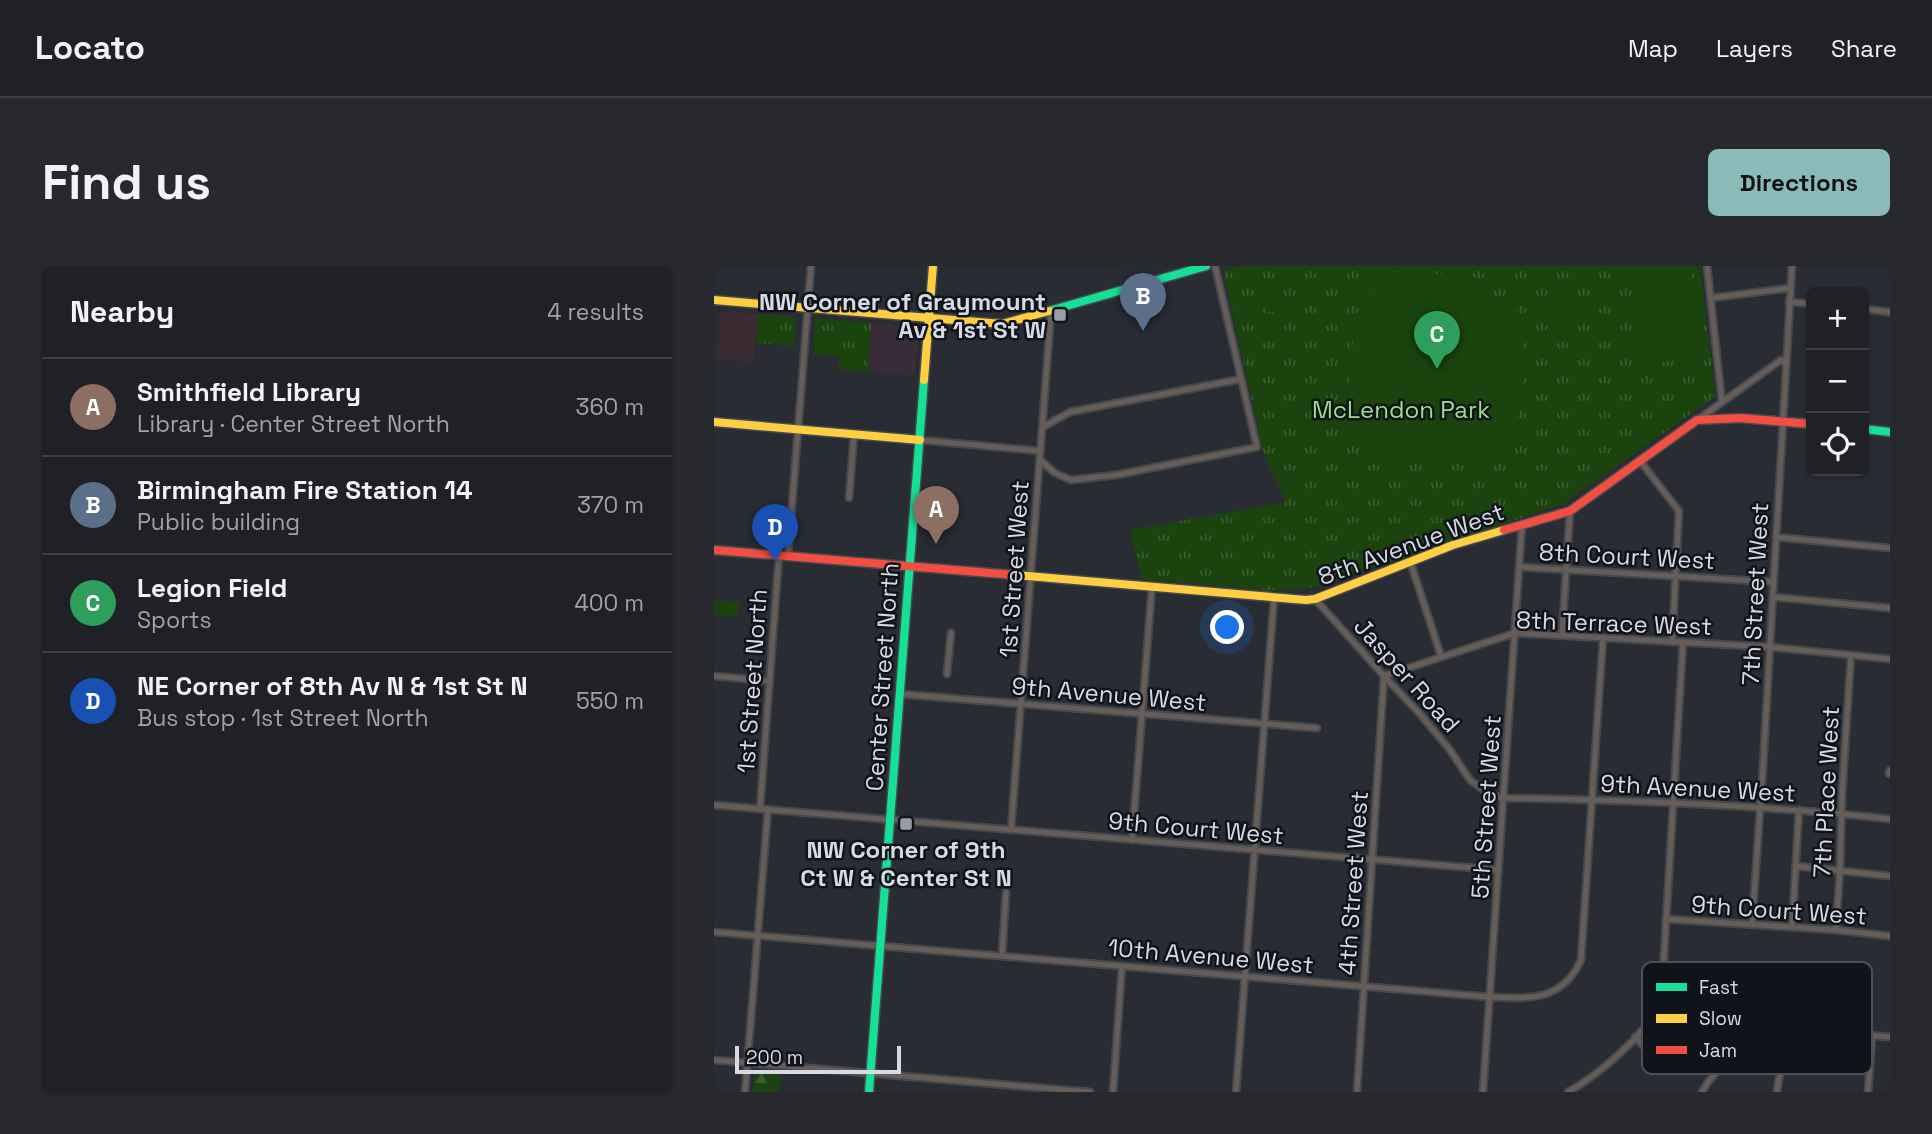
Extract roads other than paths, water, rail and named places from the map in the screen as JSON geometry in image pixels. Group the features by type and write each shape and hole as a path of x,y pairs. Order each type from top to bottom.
{"main road":[{"name":"Center Street North","path":"869,1092 933,266"},
{"path":"714,300 1002,324 1206,266"},
{"path":"1697,420 1711,418 1806,423"},
{"name":"8th Avenue West","path":"714,550 1274,598 1315,599 1453,545 1570,511 1697,420"},
{"path":"714,422 920,440"},
{"path":"1869,430 1890,432"}],"street":[{"name":"1st Street North","path":"760,809 769,681 798,430 811,266"},
{"path":"1040,460 1055,473 1072,481 1257,447 1214,266"},
{"path":"1707,266 1722,402"},
{"name":"7th Street West","path":"1752,925 1792,266"},
{"path":"1711,298 1790,288"},
{"path":"1790,302 1806,304"},
{"path":"1869,310 1890,312"},
{"name":"1st Street West","path":"1011,830 1051,312"},
{"path":"1697,420 1781,360 1786,363"},
{"path":"1043,427 1070,412 1241,379"},
{"path":"849,498 854,435"},
{"path":"920,440 1040,451"},
{"path":"1640,461 1679,511 1672,642"},
{"path":"1562,635 1570,511"},
{"name":"5th Street West","path":"1483,1092 1522,525"},
{"path":"1776,537 1890,548"},
{"path":"1410,561 1441,656"},
{"name":"8th Court West","path":"1520,568 1773,582"},
{"path":"1132,840 1152,587"},
{"path":"1773,597 1890,608"},
{"path":"1236,1092 1274,598"},
{"name":"Jasper Road","path":"1315,599 1427,723 1450,750 1470,780 1491,795 1504,798"},
{"path":"947,674 951,633"},
{"name":"8th Terrace West","path":"1384,676 1515,633 1770,647 1890,659"},
{"path":"1592,800 1603,638"},
{"path":"1664,962 1684,642"},
{"name":"7th Place West","path":"1836,930 1851,655"},
{"path":"714,676 769,681"},
{"name":"4th Street West","path":"1357,1092 1384,676"},
{"name":"9th Avenue West","path":"900,694 1317,728"},
{"name":"9th Avenue West","path":"1504,798 1674,803 1799,810 1890,819"},
{"name":"10th Avenue West","path":"714,932 1490,997 1539,997 1568,981 1581,960 1592,800"},
{"name":"9th Court West","path":"714,805 1499,870"},
{"name":"1st Street North","path":"746,1092 768,809"},
{"path":"1792,927 1799,810"},
{"path":"1796,866 1890,876"},
{"path":"1002,956 1006,893"},
{"name":"9th Court West","path":"1666,919 1890,936"},
{"path":"1113,1092 1122,966"},
{"path":"1568,1092 1603,1069 1642,1028"},
{"path":"1872,1035 1890,1037"},
{"path":"1634,1037 1642,1045"},
{"path":"714,1060 1090,1092"},
{"path":"1702,1092 1716,1074"},
{"path":"1777,1092 1780,1074"},
{"path":"1868,1092 1869,1074"},
{"path":"991,1092 992,1083"}],"place":[{"name":"NW Corner of Graymount Av & 1st St W","path":"1060,315"},
{"name":"Birmingham Fire Station 14","path":"1143,331"},
{"name":"Legion Field","path":"1437,369"},
{"name":"Smithfield Library","path":"936,544"},
{"name":"NE Corner of 8th Av N & 1st St N","path":"775,562"},
{"name":"NW Corner of 9th Ct W & Center St N","path":"906,824"}],"park label":[{"name":"McLendon Park","path":"1401,409"}]}
